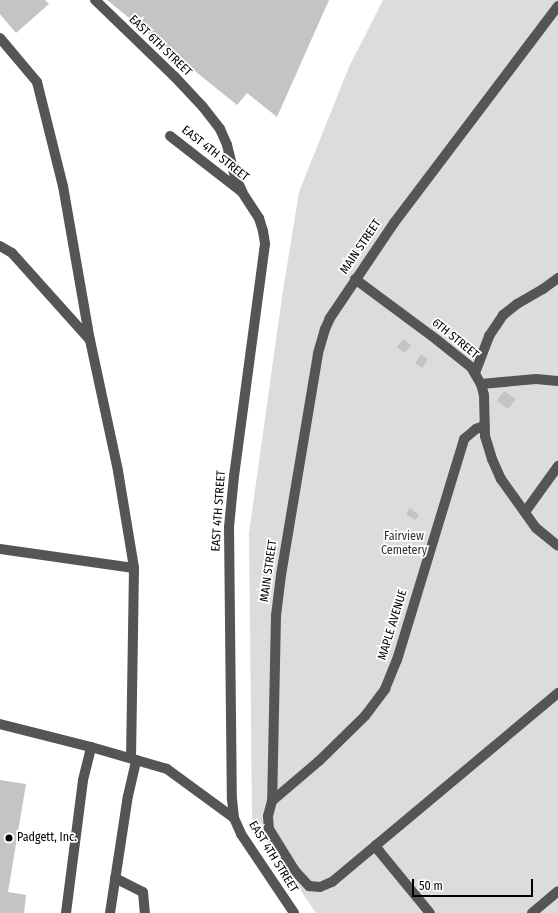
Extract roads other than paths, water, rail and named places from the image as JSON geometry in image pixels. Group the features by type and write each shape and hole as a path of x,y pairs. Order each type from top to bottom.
{"street":[{"name":"EAST 6TH STREET","path":"95,0 174,76 206,111 220,129 227,145 235,176 242,192"},
{"name":"MAIN STREET","path":"558,6 394,223 330,318 318,354 281,575 276,616 272,801 268,816 269,829 295,871 309,886 320,887 332,882 558,693"},
{"path":"0,38 37,82 63,186 90,340 118,471 134,568 133,759 110,913"},
{"name":"EAST 4TH STREET","path":"170,136 242,192 259,218 265,244 234,476 229,527 231,756 234,818 248,845 294,913"},
{"path":"0,246 12,253 90,340"},
{"path":"475,373 488,336 503,316 517,304 543,289 558,278"},
{"name":"6TH STREET","path":"355,279 471,367 481,384 484,395 485,436 492,459 501,479 536,528 558,546"},
{"path":"481,384 536,379 558,381"},
{"name":"MAPLE AVENUE","path":"272,801 320,761 365,716 385,689 397,660 464,439 476,429 484,426"},
{"path":"525,512 558,466"},
{"path":"0,550 134,568"},
{"path":"0,724 91,747 167,769 234,818"},
{"path":"66,913 83,780 91,747"},
{"path":"376,844 379,851 430,913"},
{"path":"115,878 143,892 145,913"},
{"path":"532,913 558,891"}],"place":[{"name":"Padgett, Inc.","path":"9,838"}],"park label":[{"name":"Fairview Cemetery","path":"404,544"}]}
